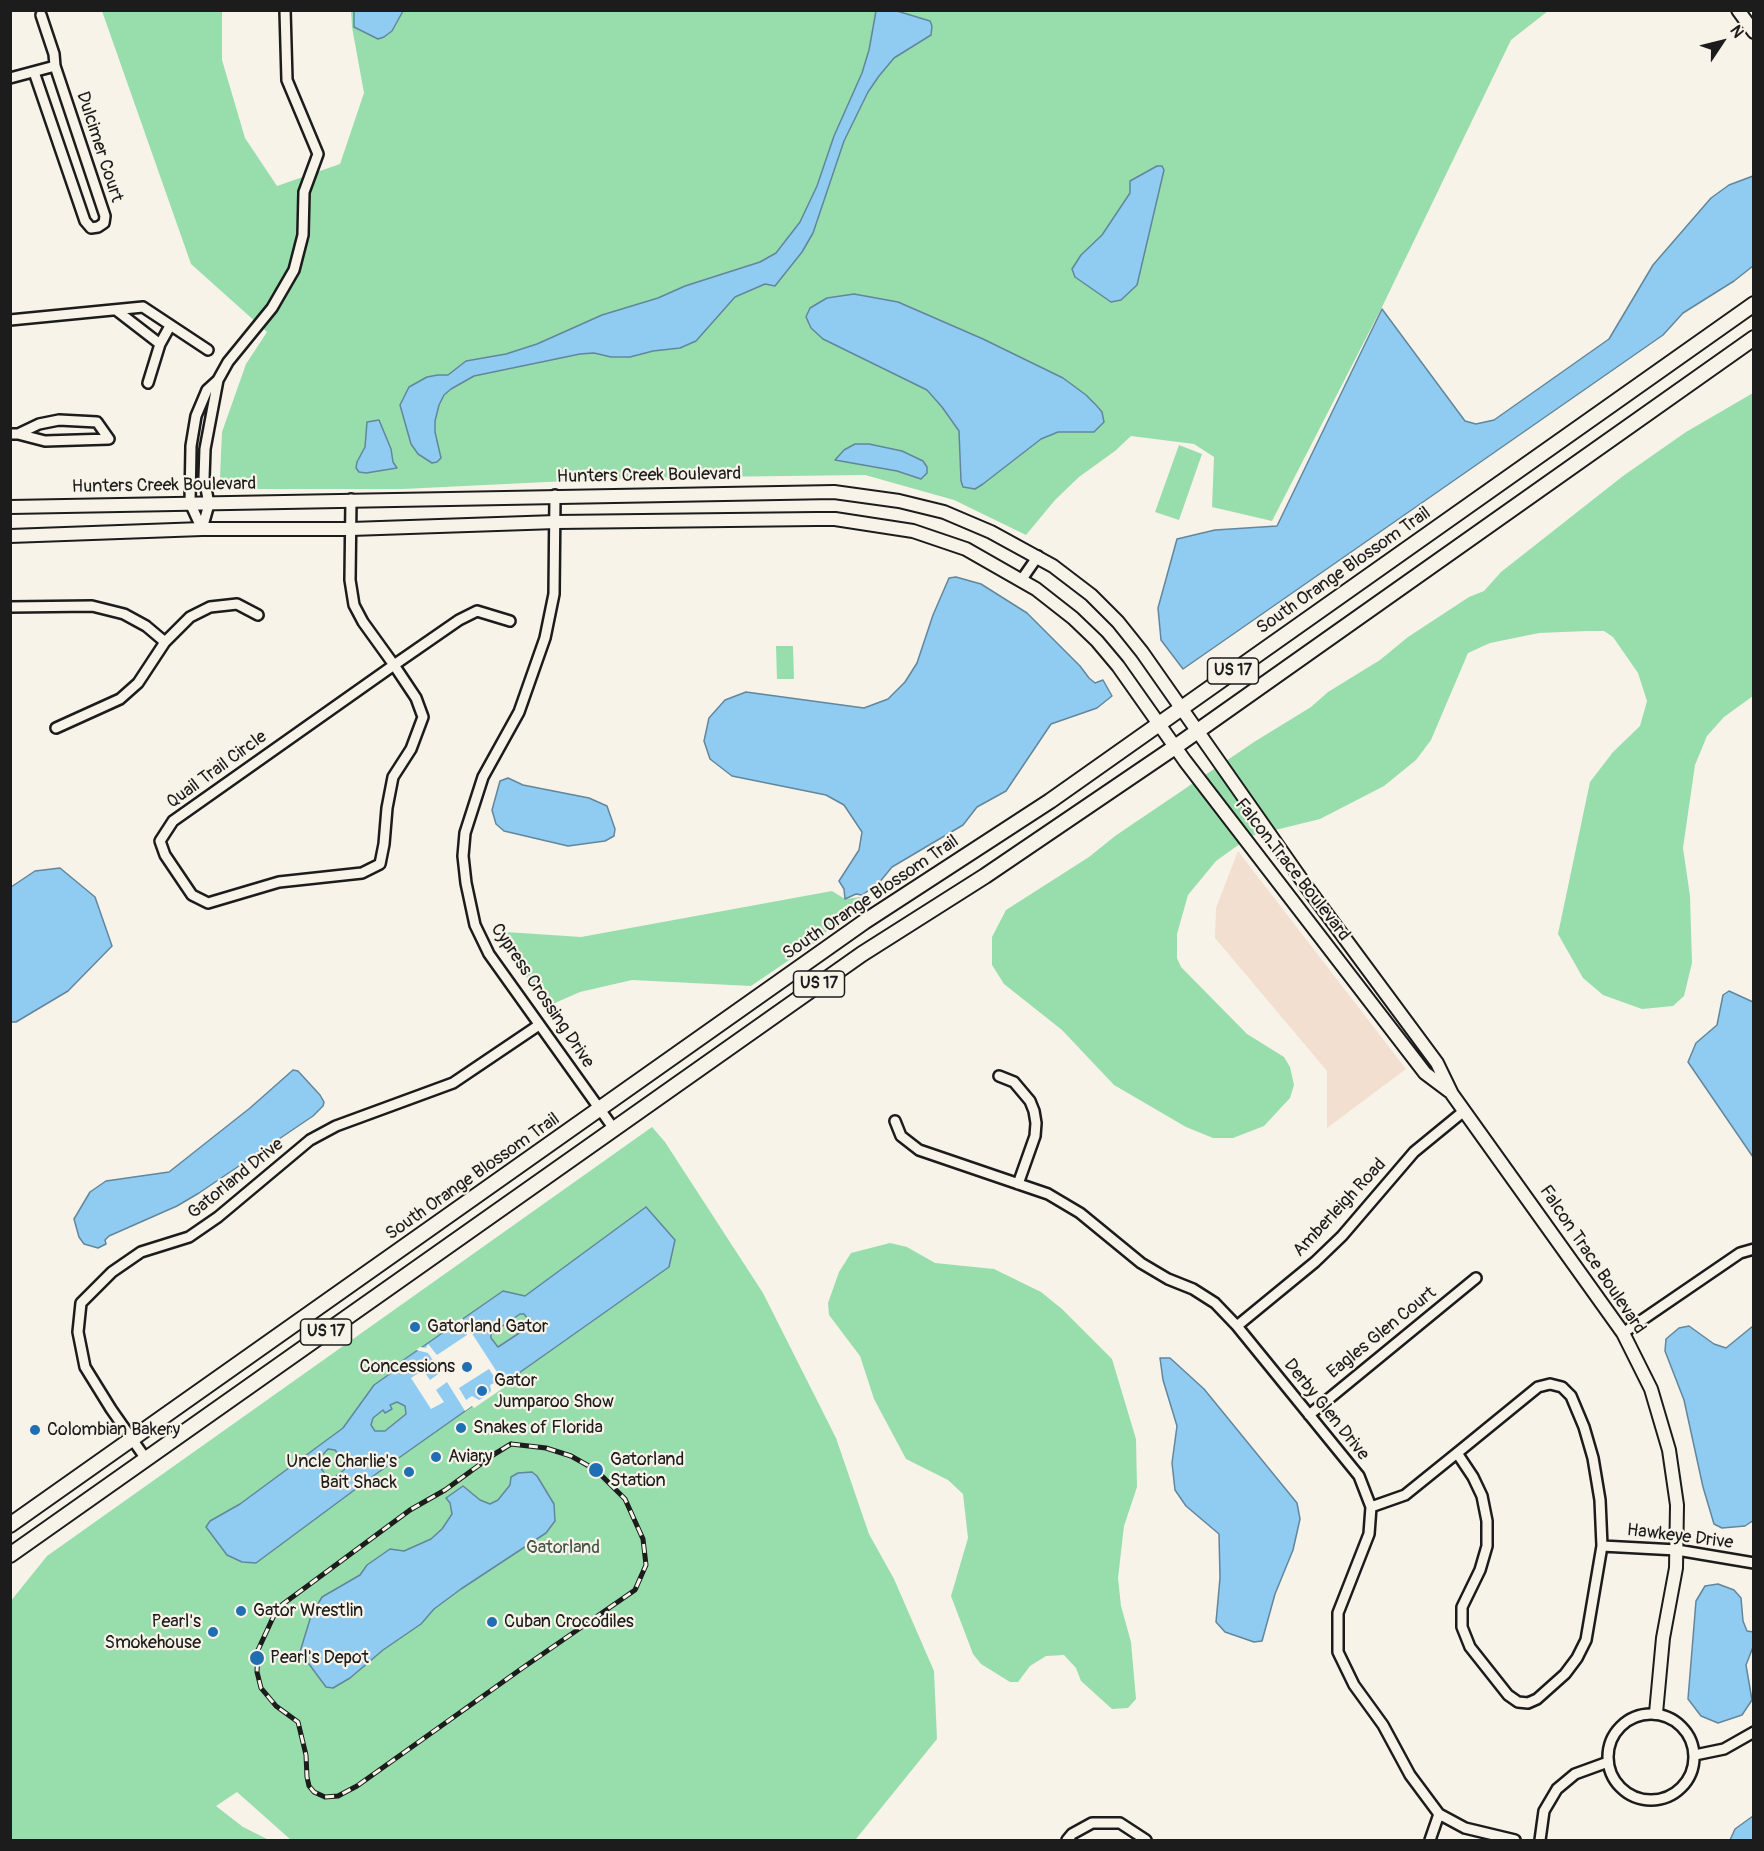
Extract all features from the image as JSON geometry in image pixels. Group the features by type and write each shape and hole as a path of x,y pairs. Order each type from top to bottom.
{"main road":[{"name":"South Orange Blossom Trail","path":"10,1525 864,922 1050,801 1754,304"},
{"name":"US 17","path":"10,1554 862,954 1003,864 1175,747 1754,338"}],"street":[{"path":"202,529 209,504 204,478 205,449 218,380 228,362 272,308 294,270 303,235 304,192 318,154 287,80 285,10"},
{"path":"1738,10 1754,32"},
{"name":"Dulcimer Court","path":"34,72 85,221 91,228 98,227 104,223 105,216 55,66 54,54 41,15"},
{"path":"10,78 55,66"},
{"path":"65,162 85,156"},
{"path":"10,320 143,306 208,350"},
{"path":"116,310 160,344"},
{"path":"148,383 160,344 171,326"},
{"path":"202,529 190,503 191,446 196,416 207,390 218,380"},
{"path":"59,420 97,422 109,439 45,441 14,434 39,424 59,420"},
{"name":"Hunters Creek Boulevard","path":"10,507 555,495 834,492 899,501 944,512 991,532 1038,556 1091,595 1118,622 1142,652 1198,731"},
{"name":"Cypress Crossing Drive","path":"555,495 554,594 545,638 519,712 483,777 465,833 463,856 475,925 489,954 614,1129"},
{"name":"Quail Trail Circle","path":"351,499 350,579 354,605 394,665 416,698 423,717 411,749 393,777 380,864 362,873 279,882 208,903 192,895 165,855 160,841 173,821 394,665"},
{"path":"10,536 202,529 351,529 556,522 835,519 914,531 966,549 1022,579 1073,618 1118,666 1175,747"},
{"path":"1022,579 1038,556"},
{"path":"56,728 120,699 138,683 165,642 190,617 210,607 237,604 258,615"},
{"path":"10,608 92,606 124,614 146,626 165,642"},
{"path":"394,665 459,620 477,611 510,621"},
{"name":"Falcon Trace Boulevard","path":"1198,731 1306,886 1437,1063 1452,1094 1623,1333 1651,1389 1669,1450 1677,1505 1676,1568 1663,1638 1656,1713"},
{"name":"Falcon Trace Boulevard","path":"1175,747 1425,1073 1452,1094"},
{"name":"Gatorland Drive","path":"147,1459 85,1367 78,1332 81,1303 112,1272 141,1252 189,1237 310,1140 336,1125 453,1083 539,1025"},
{"path":"999,1076 1014,1082 1030,1101 1034,1111 1035,1136 1018,1184"},
{"name":"Amberleigh Road","path":"1237,1326 1315,1262 1342,1236 1411,1149 1464,1111"},
{"name":"Derby Glen Drive","path":"895,1121 901,1136 919,1150 1048,1194 1080,1213 1142,1263 1215,1303 1237,1326 1359,1476 1371,1507 1369,1534 1338,1613 1338,1652 1354,1685 1383,1725 1410,1775 1439,1814 1466,1828 1515,1840"},
{"path":"1623,1333 1740,1253 1754,1249"},
{"name":"Eagles Glen Court","path":"1309,1414 1476,1278"},
{"path":"307,1316 321,1336"},
{"path":"1371,1507 1405,1494 1538,1387 1550,1384 1562,1387 1571,1396 1584,1426 1593,1458 1600,1500 1602,1546 1586,1640 1577,1658 1565,1674 1536,1699 1528,1703 1518,1702 1508,1695 1470,1647 1462,1627 1462,1607 1480,1570 1487,1546 1487,1521 1482,1496 1457,1453"},
{"name":"Hawkeye Drive","path":"1602,1546 1677,1550 1754,1563"},
{"path":"1656,1713 1680,1724 1692,1742 1695,1755 1694,1766 1680,1789 1664,1798 1641,1799 1628,1792 1615,1779 1608,1762 1608,1746 1614,1734 1625,1722 1638,1716 1656,1713"},
{"path":"1695,1755 1724,1749 1754,1732"},
{"path":"1540,1840 1544,1811 1557,1789 1575,1774 1608,1762"},
{"path":"1430,1840 1439,1814"},
{"path":"1067,1840 1072,1834 1092,1823 1120,1823 1146,1840"}],"shaded area":[{"path":"1238,851 1406,1069 1327,1128 1327,1071 1215,938 1216,908"}],"green space":[{"path":"102,11 222,11 222,60 245,138 277,186 340,164 364,93 351,11 1548,11 1511,40 1382,307 1272,521 1212,507 1214,457 1194,444 1131,436 1115,451 1079,477 1055,500 1026,535 954,500 865,475 629,478 403,489 225,489 220,477 222,432 246,364 267,332 191,264"},
{"path":"1753,393 1753,696 1724,717 1707,736 1695,765 1683,848 1690,896 1692,963 1684,996 1673,1006 1642,1009 1603,995 1583,978 1558,934 1590,782 1613,752 1640,726 1647,701 1638,673 1613,637 1604,631 1539,633 1490,643 1468,653 1431,740 1416,760 1384,786 1320,819 1251,836 1216,861 1188,895 1177,934 1177,958 1181,967 1247,1034 1284,1057 1290,1067 1294,1085 1290,1098 1264,1126 1233,1138 1213,1138 1186,1127 1114,1085 1062,1030 1004,984 992,965 992,937 1006,910 1089,857 1115,836 1254,742 1311,707 1328,692 1380,660 1408,637 1469,597 1484,591 1501,572 1623,476 1686,432"},
{"path":"1179,445 1202,454 1179,520 1155,512"},
{"path":"776,646 793,646 794,679 777,679"},
{"path":"832,891 845,899 860,897 859,907 826,932 823,937 751,986 632,980 580,992 548,1006 503,946 509,941 506,932 581,937"},
{"name":"Gatorland","path":"652,1127 665,1142 763,1293 836,1438 869,1534 894,1579 934,1671 937,1739 856,1839 291,1840 237,1792 216,1806 243,1827 269,1840 11,1840 10,1602 47,1556"},
{"path":"890,1243 907,1247 935,1263 994,1269 1041,1292 1062,1309 1112,1359 1136,1439 1137,1487 1124,1526 1118,1578 1121,1606 1131,1642 1136,1699 1128,1708 1112,1709 1081,1681 1076,1668 1064,1655 1046,1656 1030,1666 1018,1682 1010,1682 981,1664 973,1654 951,1596 968,1538 963,1494 948,1480 906,1459 874,1399 860,1356 829,1315 828,1303 839,1272 851,1253"}],"water":[{"path":"354,10 403,11 392,31 378,39 354,27"},
{"path":"876,11 897,11 930,21 931,35 894,58 868,92 844,141 813,233 802,252 775,286 765,284 735,297 696,341 680,348 653,351 630,357 611,357 594,353 580,354 474,376 451,389 444,395 439,405 435,432 441,458 432,463 418,454 411,444 400,405 409,387 427,377 448,375 466,361 506,354 537,344 602,315 760,262 776,253 800,222 817,186 834,136 862,73"},
{"path":"1157,166 1162,166 1164,170 1137,285 1121,300 1111,302 1075,277 1072,269 1081,255 1102,235 1130,193 1130,181"},
{"path":"1753,176 1753,266 1734,281 1683,313 1663,335 1183,669 1161,640 1158,608 1177,539 1215,530 1277,526 1382,309 1465,421 1476,424 1494,420 1609,339 1653,265 1711,198 1729,185"},
{"path":"854,294 898,302 983,339 1063,378 1096,405 1102,412 1104,422 1094,432 1058,432 1041,439 975,489 963,487 959,431 927,390 823,339 811,328 806,317 810,308 827,298"},
{"path":"379,420 397,468 359,472 356,468 365,447 367,422"},
{"path":"855,444 869,444 902,451 923,461 927,467 927,473 921,479 897,471 835,460 844,450"},
{"path":"956,577 981,584 1027,613 1089,678 1095,683 1103,680 1112,696 1097,708 1051,724 1006,791 977,807 963,825 892,867 878,884 862,895 856,894 845,899 844,889 839,881 859,850 862,832 844,805 826,795 732,776 710,759 704,741 709,718 725,700 746,692 864,708 888,699 905,682 917,663 933,615 949,578"},
{"path":"508,778 523,785 589,798 607,806 615,829 614,836 605,841 568,846 504,831 496,824 492,810 500,781"},
{"path":"60,868 95,897 112,946 68,991 16,1022 11,1022 11,887 35,871"},
{"path":"1729,991 1753,1002 1753,1157 1688,1062 1696,1043 1717,1025 1723,995"},
{"path":"293,1070 298,1071 324,1102 313,1116 177,1206 109,1236 105,1240 106,1244 98,1248 84,1244 79,1237 74,1219 90,1192 106,1181 169,1172 250,1108"},
{"path":"646,1207 675,1240 669,1267 376,1474 256,1563 242,1562 227,1555 206,1527 210,1521 240,1504 343,1428 374,1385 391,1373 389,1370 503,1291 525,1296","holes":["520,1314 524,1314 531,1323 530,1326 498,1347 491,1338 491,1334","397,1402 405,1406 406,1414 385,1431 375,1431 371,1425 373,1418 383,1410 385,1413 392,1409 390,1405","328,1449 335,1450 346,1464 344,1470 329,1479 316,1462"]},
{"path":"1689,1326 1714,1344 1726,1348 1753,1326 1754,1520 1745,1526 1722,1528 1714,1524 1703,1487 1684,1400 1665,1351 1666,1339 1679,1328"},
{"path":"1160,1358 1170,1358 1204,1389 1297,1503 1300,1519 1293,1550 1275,1594 1262,1641 1254,1642 1225,1632 1216,1622 1220,1578 1219,1534 1186,1506 1175,1490 1172,1463 1177,1426 1163,1380"},
{"path":"532,1472 537,1476 554,1504 555,1521 546,1533 461,1589 434,1609 421,1624 383,1650 350,1678 333,1688 326,1687 309,1664 299,1655 311,1616 322,1597 360,1575 367,1565 390,1549 404,1551 431,1539 442,1529 452,1514 450,1503 446,1498 463,1486 480,1500 490,1504 498,1500 510,1485 511,1477 518,1473"},
{"path":"1718,1584 1734,1590 1741,1598 1743,1621 1747,1631 1754,1632 1753,1647 1746,1665 1752,1700 1742,1715 1718,1723 1701,1716 1688,1699 1696,1601 1705,1586"},
{"path":"1753,1816 1753,1840 1730,1840 1735,1829"}],"pier":[{"path":"462,1318 506,1386 474,1408 472,1406 465,1411 447,1382 436,1390 444,1402 431,1409 411,1378 423,1370 430,1380 441,1372 428,1353 416,1350 420,1347 426,1348 428,1344 437,1355 467,1335 458,1321","holes":["489,1369 500,1386 494,1383 490,1385 491,1391 487,1395 479,1386 484,1397 479,1400 472,1396 466,1400 459,1388"]}],"railway":[{"path":"511,1444 546,1448 571,1456 596,1470 625,1499 643,1539 646,1565 635,1590 357,1786 338,1796 325,1797 314,1792 309,1786 306,1755 298,1722 276,1706 261,1688 257,1672 258,1650 276,1611 410,1510 445,1490 511,1444"}],"place":[{"name":"Gatorland Gator","path":"415,1327"},
{"name":"Concessions","path":"467,1367"},
{"name":"Gator Jumparoo Show","path":"482,1391"},
{"name":"Snakes of Florida","path":"461,1428"},
{"name":"Colombian Bakery","path":"35,1430"},
{"name":"Aviary","path":"436,1457"},
{"name":"Gatorland Station","path":"596,1470"},
{"name":"Uncle Charlie's Bait Shack","path":"409,1472"},
{"name":"Gator Wrestlin","path":"241,1611"},
{"name":"Cuban Crocodiles","path":"492,1622"},
{"name":"Pearl's Smokehouse","path":"213,1632"},
{"name":"Pearl's Depot","path":"257,1658"}]}
